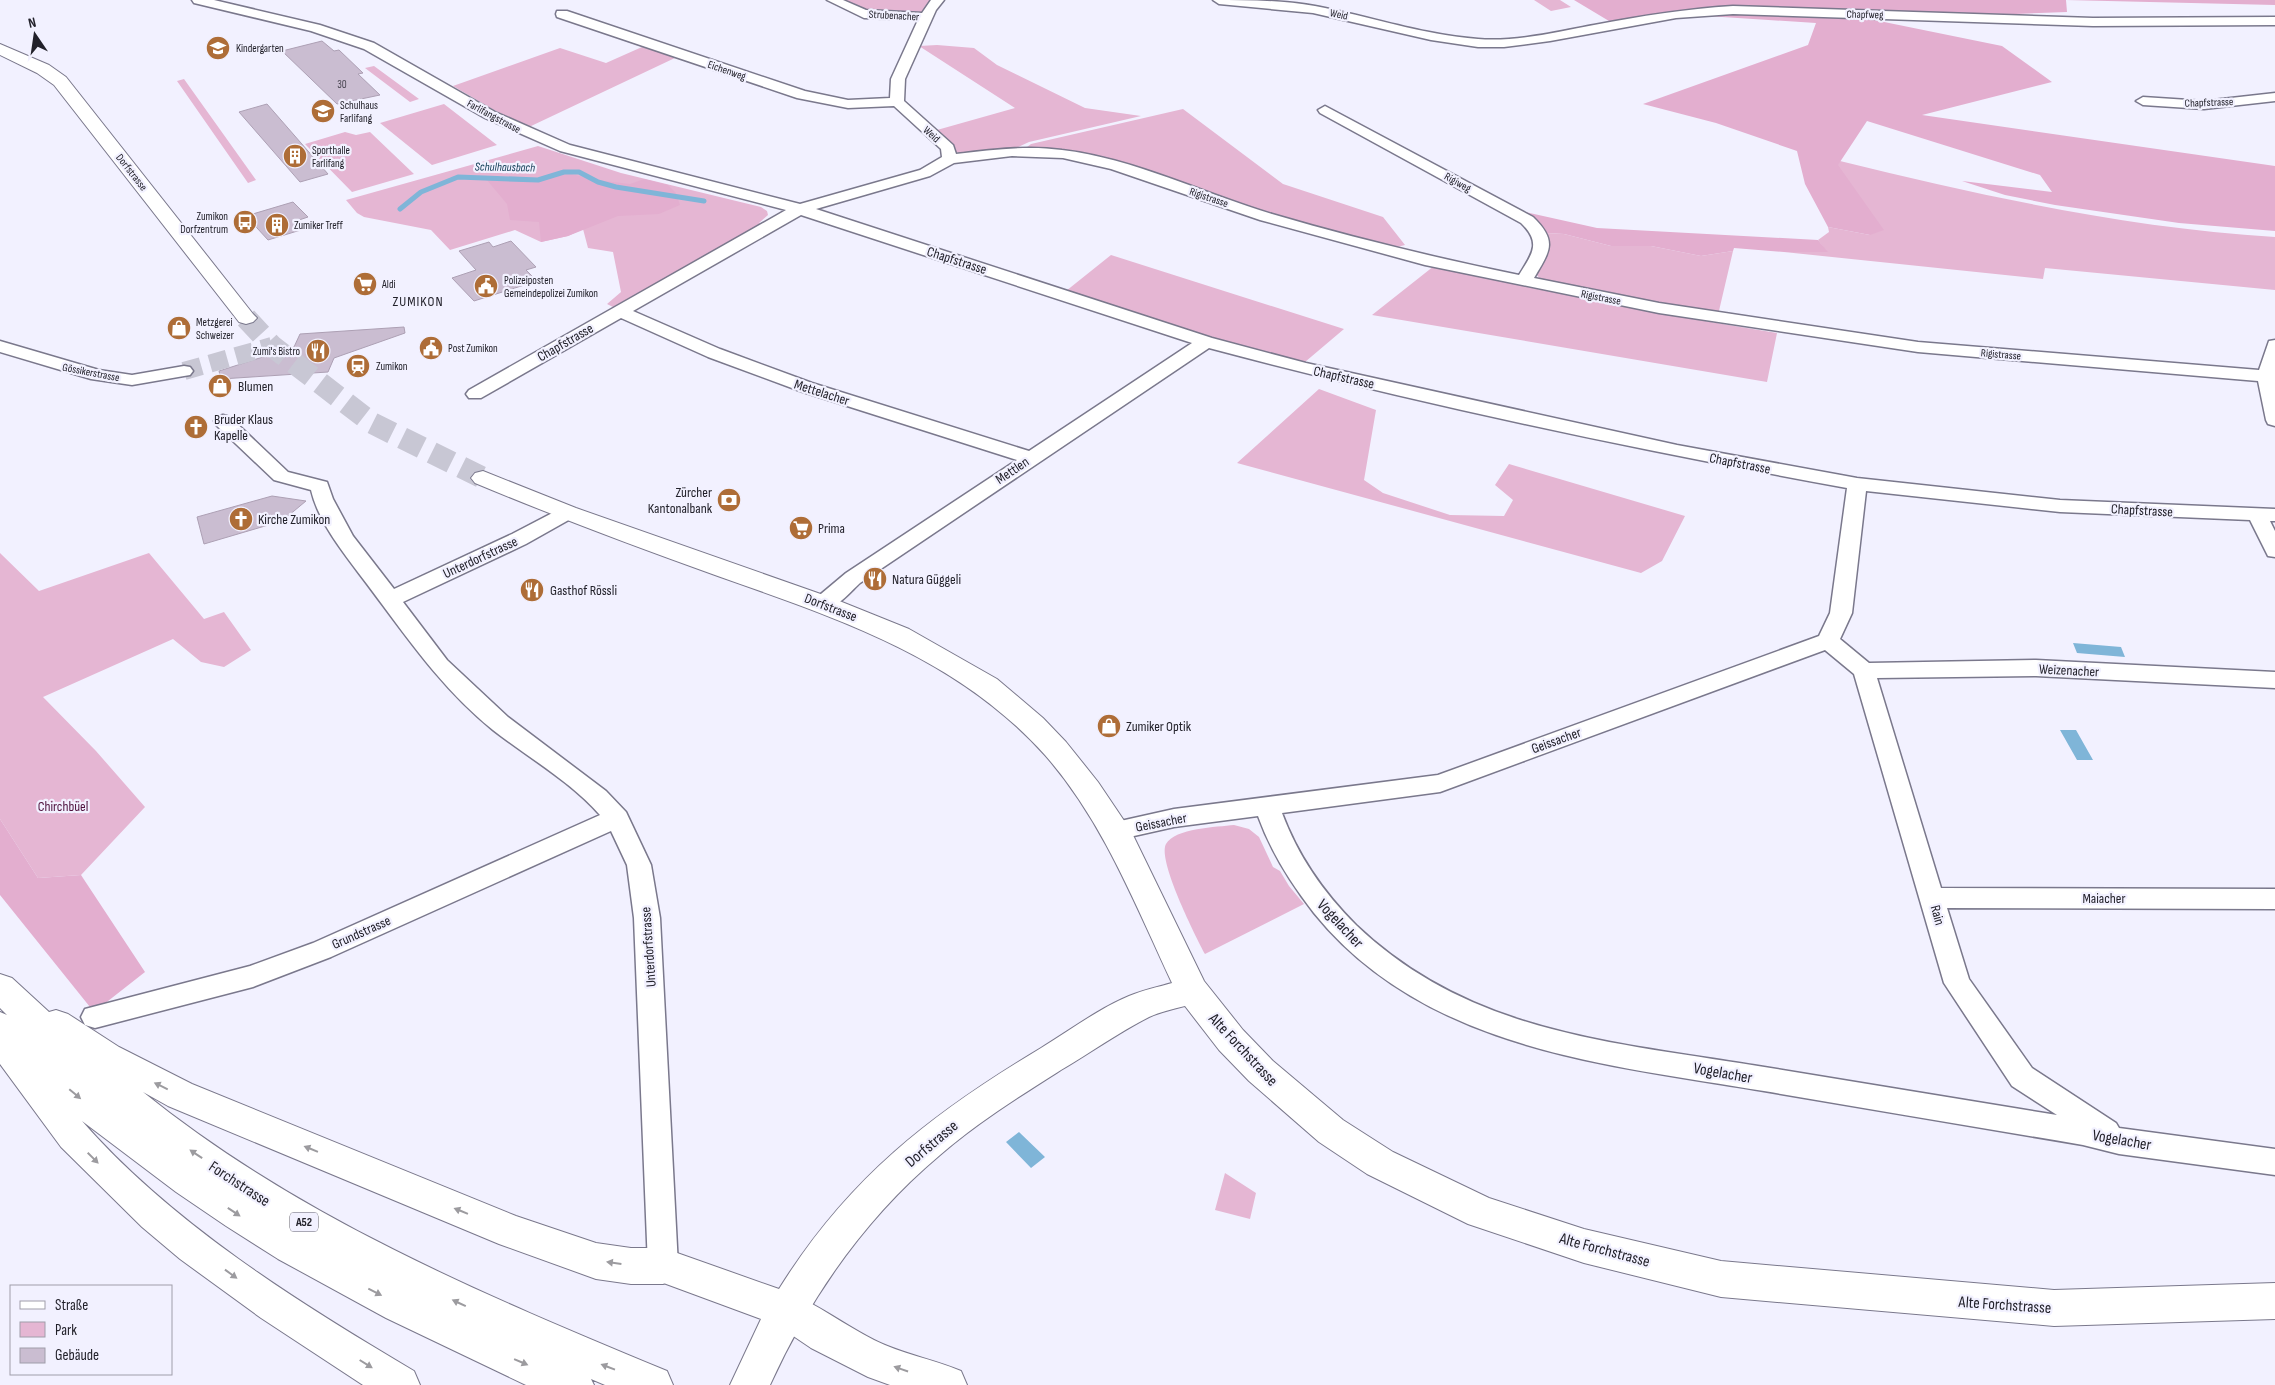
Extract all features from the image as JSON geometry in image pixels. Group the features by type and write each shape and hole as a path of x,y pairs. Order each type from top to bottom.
{"main road":[{"name":"Dorfstrasse","path":"0,49 43,69 60,81 176,229 210,276 246,318"},
{"name":"Dorfstrasse","path":"483,478 567,512 823,604 900,635 942,657 994,692 1033,725 1056,749 1088,790 1116,831"},
{"name":"Alte Forchstrasse","path":"1116,831 1192,990 1231,1040 1261,1071 1331,1131 1380,1163 1481,1212 1584,1246 1721,1279 2054,1308 2275,1301"},
{"path":"0,986 107,1056 180,1095 512,1232 559,1249 596,1261 631,1266 662,1266 787,1310 868,1358 947,1385"},
{"name":"Forchstrasse","path":"0,986 55,1042 108,1086 192,1151 260,1196 349,1248 414,1282 578,1356 653,1385"},
{"name":"Dorfstrasse","path":"758,1369 787,1310 818,1263 844,1229 883,1185 928,1143 964,1116 1115,1020 1140,1006 1192,990"},
{"name":"Forchstrasse","path":"0,1026 54,1077 105,1120 173,1171 240,1216 330,1270 460,1336 574,1385"},
{"path":"0,1036 54,1114 82,1147 126,1190 202,1252 268,1300 400,1385"}],"street":[{"name":"Farlifangstrasse","path":"198,0 315,28 369,46 490,115 565,148 800,209"},
{"name":"Strubenacher","path":"833,0 864,14 926,16"},
{"path":"897,102 898,79 926,16 938,0"},
{"name":"Weid","path":"1219,0 1313,9 1457,41"},
{"name":"Chapfweg","path":"1457,41 1504,43 1676,14 1733,10 2093,22 2275,22"},
{"name":"Eichenweg","path":"562,14 802,95 848,104 897,102"},
{"name":"Chapfstrasse","path":"2143,101 2204,104 2275,97"},
{"name":"Weid","path":"800,209 924,173 950,159 948,148 897,102"},
{"name":"Rigiweg","path":"1326,110 1527,220 1538,229 1543,239 1541,251 1523,282"},
{"name":"Rigistrasse","path":"950,159 1012,152 1063,154 1115,166 1266,217 1431,262 1660,308 1918,347 2271,376"},
{"name":"Chapfstrasse","path":"475,394 800,209 1206,342 1304,368 1677,451 1857,484 2060,506 2266,515"},
{"name":"Mettelacher","path":"619,311 714,353 806,387 1030,458"},
{"name":"Mettlen","path":"823,604 853,578 1206,342"},
{"path":"2275,345 2271,376 2275,420"},
{"name":"Gössikerstrasse","path":"0,346 97,375 132,380 184,371"},
{"name":"Unterdorfstrasse","path":"223,421 281,476 320,486 324,499 344,538 391,598 439,665 500,723 598,797 617,818 639,865 647,918 662,1266"},
{"path":"1857,484 1841,613 1828,641 1864,671"},
{"name":"Unterdorfstrasse","path":"391,598 520,539 567,512"},
{"path":"2266,515 2275,551"},
{"name":"Geissacher","path":"1116,831 1174,818 1440,783 1828,641"},
{"name":"Weizenacher","path":"1864,671 2036,668 2275,680"},
{"name":"Rain","path":"1864,671 1957,983 2022,1077 2119,1141"},
{"name":"Vogelacher","path":"1267,806 1280,842 1300,877 1335,920 1374,958 1424,992 1491,1023 1583,1048 2073,1130 2119,1141 2275,1162"},
{"name":"Grundstrasse","path":"95,1018 253,976 322,950 617,818"},
{"name":"Maiacher","path":"1933,898 2275,899"}],"green space":[{"path":"833,0 938,0 927,17 864,14"},
{"path":"1534,0 1560,0 1571,7 1551,11"},
{"path":"937,45 974,48 997,65 1085,108 1141,116 1029,142 1016,148 966,155 956,152 952,143 937,130 1015,108 919,46"},
{"path":"642,47 677,57 529,127 494,110 453,86 560,48 606,63"},
{"path":"374,66 419,99 410,102 365,68"},
{"path":"184,79 256,180 248,183 177,81"},
{"path":"444,104 497,145 432,165 380,123"},
{"path":"1183,109 1283,184 1383,217 1405,245 1393,248 1295,221 1089,154 1058,150 1023,150 1031,144"},
{"path":"345,132 356,135 370,132 414,174 352,192 305,144"},
{"path":"538,146 621,173 761,207 767,211 768,215 759,223 763,224 613,307 607,304 621,292 613,252 588,248 583,229 568,236 541,242 515,230 450,250 431,230 364,217 357,213 346,200"},
{"path":"1840,161 2056,209 2165,226 2275,237 2275,290 2045,268 2043,279 1784,252 1827,252 1818,240 1829,232 1828,227 1870,235 1837,165"},
{"path":"1546,233 1564,234 1611,246 1651,246 1701,256 1733,251 1718,315 1541,280 1536,274 1548,243"},
{"path":"1111,255 1344,329 1305,362 1224,341 1066,291"},
{"path":"1434,266 1605,302 1777,333 1767,382 1372,315"},
{"path":"1319,389 1376,410 1364,480 1383,493 1450,515 1504,516 1513,500 1495,485 1509,464 1685,516 1662,561 1641,573 1237,463"},
{"name":"Chirchbüel","path":"0,553 39,591 149,553 204,619 224,612 251,650 224,667 201,662 173,639 43,697 96,751 145,807 81,875 38,878 0,819"},
{"path":"1234,825 1249,829 1259,837 1273,867 1280,871 1289,886 1304,904 1205,954 1186,916 1172,881 1167,866 1166,844 1171,839 1187,831"},
{"path":"1225,1173 1256,1193 1250,1219 1215,1210"}],"shaded area":[{"path":"1574,0 2066,0 2067,12 2016,14 1835,12 2002,46 2052,82 1922,115 2275,166 2275,231 2179,223 2055,205 2005,195 1962,181 2052,192 2040,175 1867,121 1838,165 1884,230 1870,235 1828,227 1805,184 1797,151 1716,123 1643,104 1808,45 1816,23 1676,14 1614,24"},
{"path":"2066,0 2275,0 2275,5"},
{"path":"566,173 604,181 630,184 644,179 668,185 676,193 680,205 659,214 618,216 568,236 541,242 539,222 510,220 507,204 486,179 541,181"},
{"path":"1521,211 1597,228 1818,240 1828,252 1784,252 1734,248 1733,251 1701,256 1651,246 1611,246 1564,234 1546,233 1538,223"},
{"path":"0,819 38,878 81,875 145,972 94,1012 0,895"}],"water":[{"path":"2073,643 2121,647 2125,657 2077,653"},
{"path":"2060,730 2076,730 2093,760 2077,760"},
{"path":"1019,1132 1045,1157 1031,1168 1006,1142"}],"building":[{"name":"Schulhaus Farlifang","path":"322,41 334,51 339,50 363,73 358,74 380,95 337,104 282,51"},
{"name":"Sporthalle Farlifang","path":"267,104 328,174 300,182 239,112"},
{"name":"Zumiker Treff","path":"293,202 308,217 296,221 304,229 268,240 246,216"},
{"path":"511,241 536,267 526,270 537,281 474,301 452,278 476,270 459,251 489,242 493,247"},
{"name":"Zumi's Bistro","path":"404,327 405,333 334,358 328,372 221,379 219,371 294,347 300,334"},
{"name":"Kirche Zumikon","path":"272,496 306,501 282,521 204,544 197,517"}],"waterway":[{"name":"Schulhausbach","path":"400,209 421,192 458,177 538,180 564,172 579,172 598,182 616,187 704,201"}],"tunnel":[{"path":"246,318 272,346 372,423 483,478"},
{"path":"184,371 272,346"}],"place":[{"name":"Kindergarten","path":"218,48"},
{"name":"Schulhaus Farlifang","path":"323,111"},
{"name":"Sporthalle Farlifang","path":"295,156"},
{"name":"Zumikon Dorfzentrum","path":"245,222"},
{"name":"Zumiker Treff","path":"277,225"},
{"name":"Aldi","path":"365,284"},
{"name":"Polizeiposten Gemeindepolizei Zumikon","path":"486,286"},
{"name":"Metzgerei Schweizer","path":"179,328"},
{"name":"Post Zumikon","path":"431,348"},
{"name":"Zumi's Bistro","path":"318,351"},
{"name":"Zumikon","path":"358,366"},
{"name":"Blumen","path":"220,386"},
{"name":"Bruder Klaus Kapelle","path":"196,427"},
{"name":"Zürcher Kantonalbank","path":"729,500"},
{"name":"Kirche Zumikon","path":"241,519"},
{"name":"Prima","path":"801,528"},
{"name":"Natura Güggeli","path":"875,579"},
{"name":"Gasthof Rössli","path":"532,590"},
{"name":"Zumiker Optik","path":"1109,726"}],"district":[{"name":"ZUMIKON","path":"418,301"}]}
